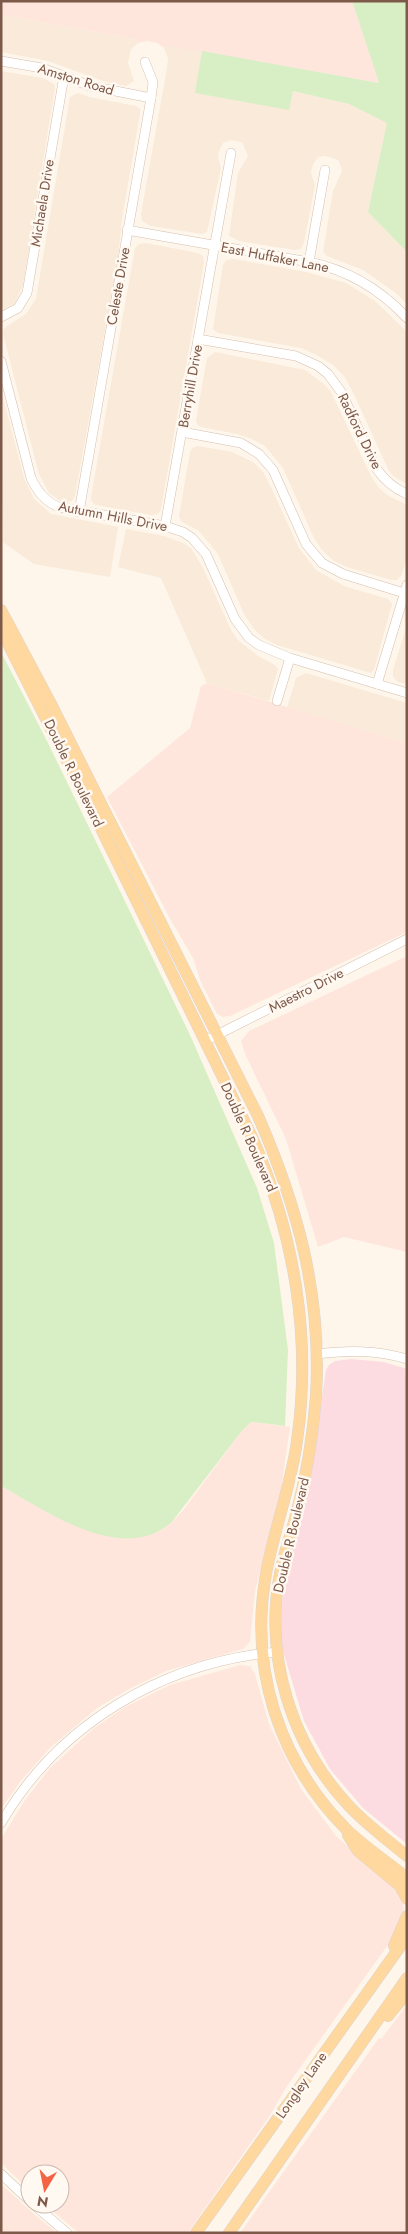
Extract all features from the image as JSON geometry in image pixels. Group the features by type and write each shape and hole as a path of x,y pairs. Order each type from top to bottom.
{"main road":[{"name":"Double R Boulevard","path":"1,610 46,694 258,1116 291,1200 302,1238 310,1286 316,1354 316,1396 310,1446 300,1498 279,1582 276,1619 277,1652 282,1682 291,1714 311,1756 348,1805 407,1856"},
{"name":"Double R Boulevard","path":"1,630 89,802 252,1137 271,1182 291,1253 300,1323 302,1369 298,1440 288,1490 266,1572 262,1606 262,1653 268,1690 283,1737 306,1780 339,1821 359,1840 407,1878"},
{"path":"339,1821 358,1851 400,1886 407,1899"},
{"path":"384,1837 407,1848"},
{"path":"382,1971 407,1916"},
{"name":"Longley Lane","path":"196,2233 407,1937"},
{"name":"Longley Lane","path":"229,2233 407,1978"},
{"path":"362,2042 375,2033 407,1994"}],"street":[{"name":"Amston Road","path":"1,61 42,68 90,86 151,98"},
{"name":"Celeste Drive","path":"79,512 151,98 153,82 145,62"},
{"name":"Michaela Drive","path":"1,317 18,308 27,293 64,76"},
{"name":"Berryhill Drive","path":"165,526 231,153"},
{"path":"309,262 325,170"},
{"name":"East Huffaker Lane","path":"128,230 309,262 337,269 354,276 384,296 407,318"},
{"name":"Radford Drive","path":"198,338 296,356 318,366 328,374 342,393 376,468 382,477 391,486 407,494"},
{"name":"Autumn Hills Drive","path":"1,361 35,487 54,506 165,526 184,532 200,546 235,619 250,638 270,652 407,693"},
{"path":"182,432 241,443 259,454 273,470 306,544 322,563 342,574 406,589 377,684"},
{"path":"277,701 290,658"},
{"name":"Maestro Drive","path":"205,1041 407,939"},
{"path":"316,1354 351,1350 407,1359"},
{"path":"1,1824 20,1792 44,1765 71,1737 97,1717 159,1682 206,1665 242,1655 277,1652"},
{"path":"1,2174 20,2192"},
{"path":"45,2214 68,2233"}],"shaded area":[{"path":"1,1 352,1 379,83 168,46 164,48 157,43 147,41 138,43 135,39 1,15"},
{"path":"1,15 135,39 138,43 131,49 128,63 134,81 126,86 106,82 48,61 1,52"},
{"path":"168,45 202,51 196,93 289,109 293,91 349,104 388,123 368,212 407,252 407,304 396,293 363,270 327,256 323,252 333,191 342,171 339,161 333,158 318,157 313,164 311,173 315,185 304,243 301,249 295,250 239,241 229,236 238,173 248,156 242,142 231,140 223,143 219,151 218,158 221,168 207,232 202,234 151,226 142,221 141,214 167,68 168,58 164,48"},
{"path":"1,71 43,78 55,85 23,285 15,303 3,309 1,308"},
{"path":"78,93 136,106 140,109 140,114 122,219 118,258 75,496 72,501 67,502 59,500 49,493 39,474 3,334 7,326 26,314 36,299 70,97"},
{"path":"146,243 198,253 203,256 204,263 161,509 158,514 151,515 96,505 92,502 91,497 135,248 139,244"},
{"path":"233,259 306,272 346,283 375,301 404,329 407,333 407,484 393,476 388,469 352,390 344,376 333,365 301,348 218,333 213,329 223,265 226,260"},
{"path":"215,352 305,370 324,384 331,392 378,487 387,495 407,505 407,558 401,576 397,580 391,580 347,567 334,561 322,550 314,538 283,468 265,446 237,434 201,427 197,424 196,420 207,358"},
{"path":"1,390 24,478 34,499 51,514 118,527 110,577 34,564 3,542"},
{"path":"198,446 232,452 253,462 263,472 269,483 299,548 316,570 344,586 388,599 392,604 374,670 371,673 277,645 265,639 254,629 244,614 218,554 199,531 181,521 179,516 190,452 192,448"},
{"path":"126,529 164,536 191,548 203,568 231,630 238,640 278,669 269,701 207,683 161,578 118,567"},
{"path":"407,625 407,684 398,682 393,677 393,670"},
{"path":"306,673 407,703 407,743 287,708 296,678"},
{"path":"207,683 407,743 407,932 230,1016 223,1017 217,1014 200,980 193,958 169,917 107,797 190,728 201,686"},
{"path":"407,956 407,1252 344,1237 318,1247 286,1139 245,1054 241,1041 249,1031"},
{"path":"351,1359 384,1362 407,1369 407,1844 363,1808 330,1769 304,1721 282,1648 280,1623 286,1571 311,1472 326,1370 335,1361"},
{"path":"251,1422 290,1427 280,1497 255,1591 250,1642 243,1649 166,1671 129,1689 97,1708 50,1748 20,1782 1,1809 1,1486 51,1514 95,1533 155,1533 171,1523 184,1509 241,1432"},
{"path":"240,1665 250,1666 255,1674 269,1724 301,1789 336,1836 390,1881 403,1900 404,1914 400,1928 287,2086 269,2117 188,2233 79,2233 56,2214 70,2214 70,2164 20,2164 20,2181 1,2163 1,1839 25,1800 50,1768 94,1728 125,1707 170,1685"},
{"path":"407,2005 407,2233 240,2233 379,2038 381,2039"},
{"path":"1,2184 20,2201 20,2214 34,2214 57,2233 1,2233"}],"green space":[{"path":"352,1 407,1 407,252 368,212 387,123 349,104 293,91 289,110 195,93 202,51 379,83"},
{"path":"1,652 47,741 190,1035 257,1188 274,1243 288,1350 285,1426 251,1422 241,1432 171,1523 155,1533 136,1538 116,1538 75,1526 55,1517 1,1486"}]}
